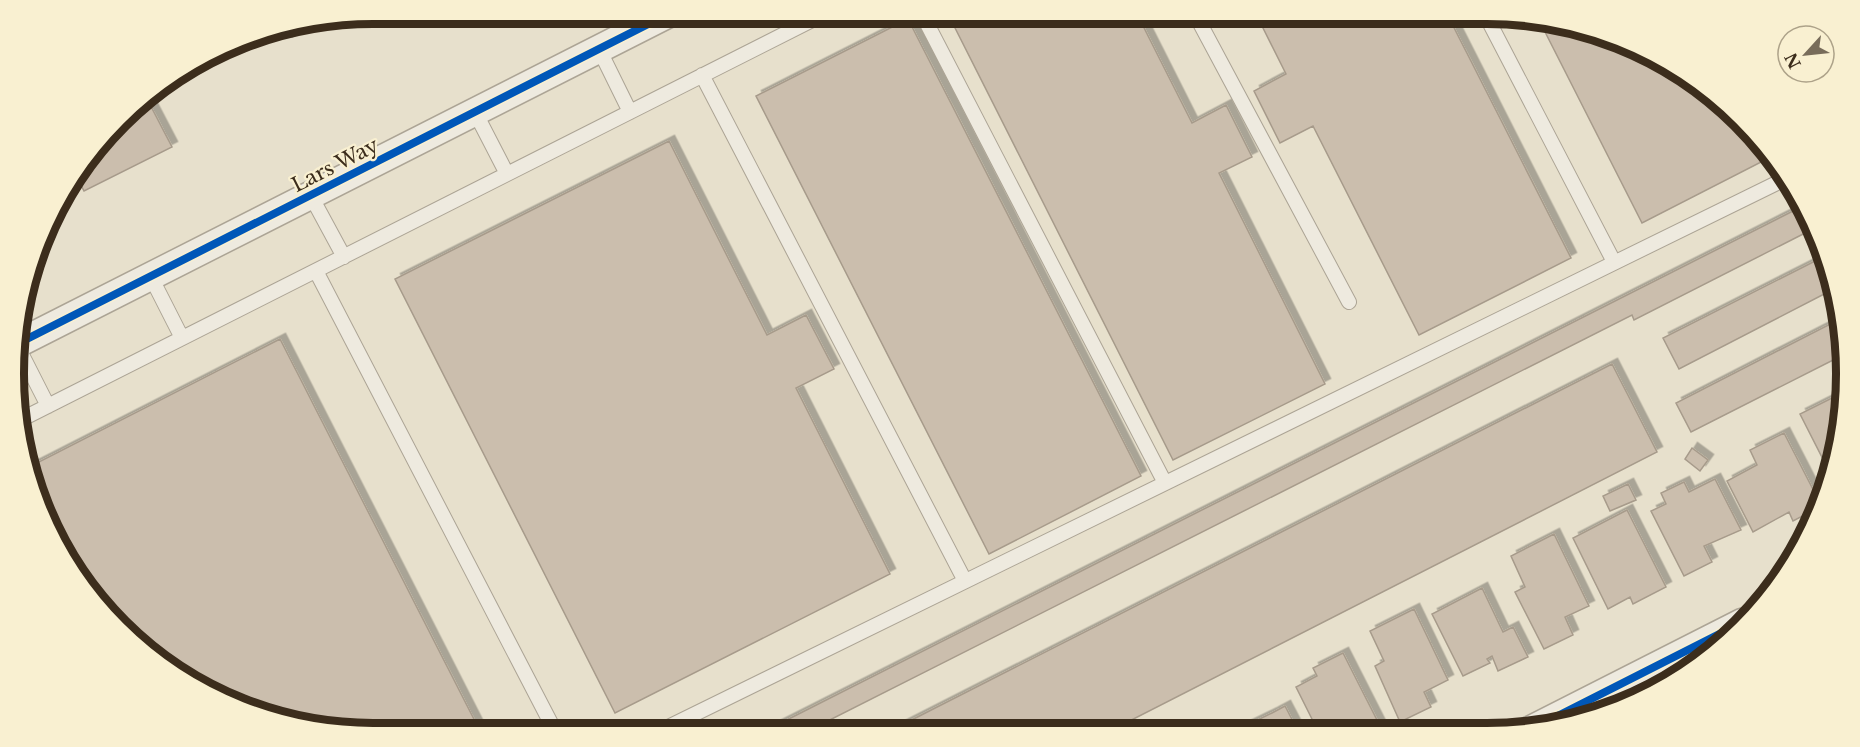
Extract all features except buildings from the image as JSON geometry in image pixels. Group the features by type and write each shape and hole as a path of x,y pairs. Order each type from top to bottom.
{"street":[{"name":"Lars Way","path":"26,340 648,24"},
{"path":"1560,715 1719,634"}],"lane":[{"path":"27,417 804,24"},
{"path":"927,24 1165,483"},
{"path":"1200,24 1349,302"},
{"path":"1490,24 1614,262"},
{"path":"599,49 630,112"},
{"path":"702,75 965,581"},
{"path":"475,112 507,174"},
{"path":"676,723 1779,182"},
{"path":"311,196 344,257"},
{"path":"316,271 551,723"},
{"path":"151,277 182,338"},
{"path":"25,359 48,406"}],"cycle path":[{"path":"26,339 648,24"},
{"path":"1560,715 1719,634"}]}
